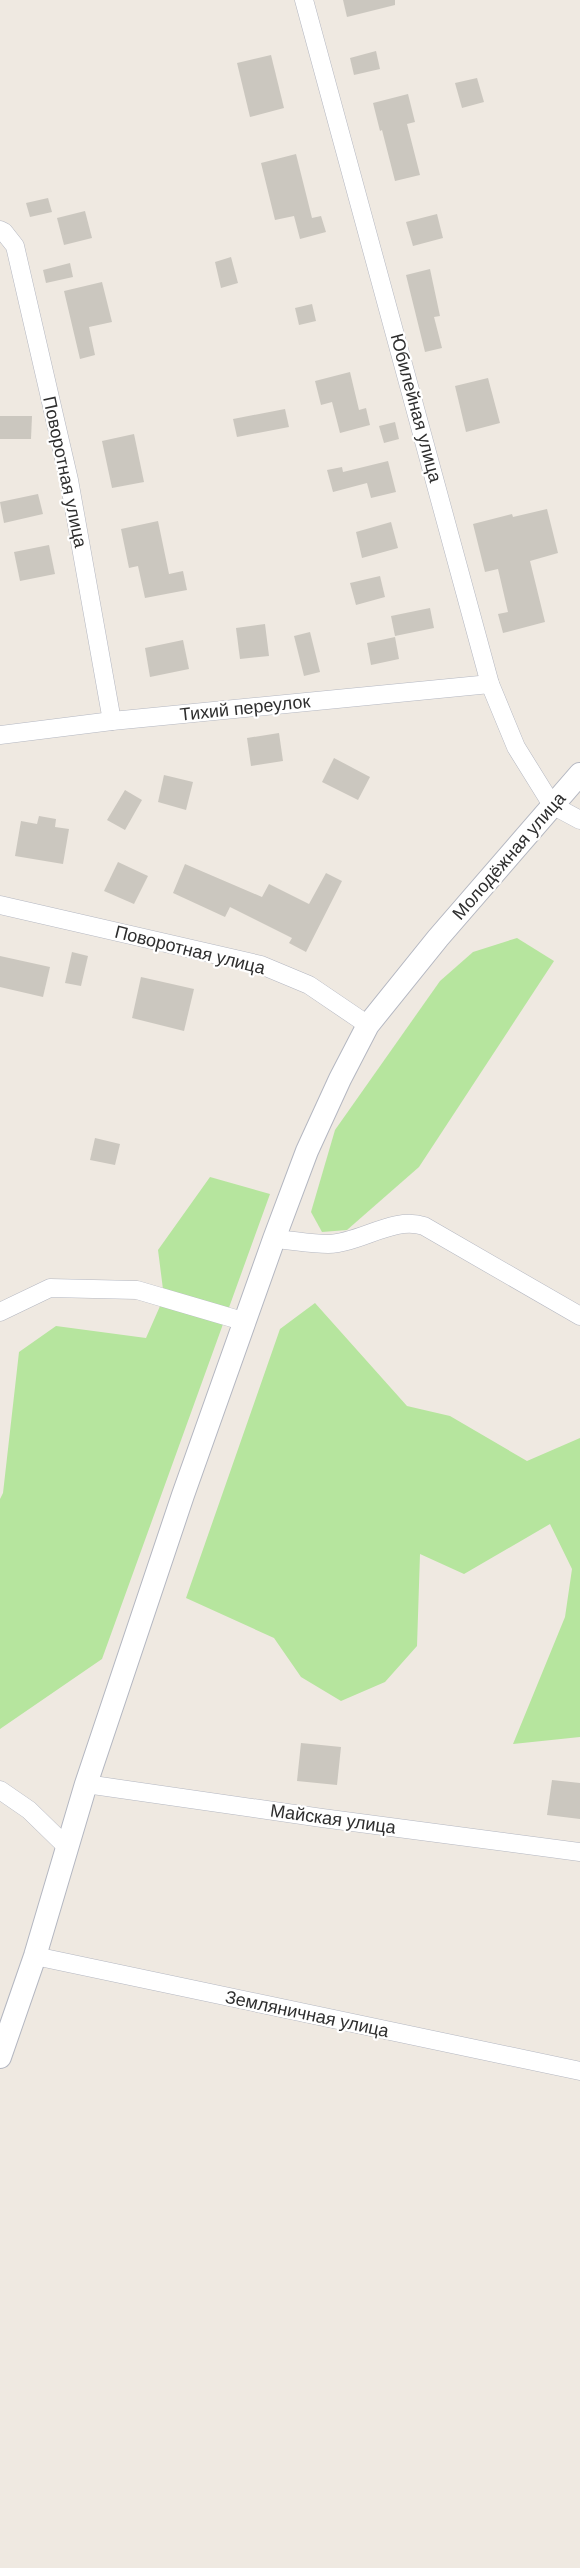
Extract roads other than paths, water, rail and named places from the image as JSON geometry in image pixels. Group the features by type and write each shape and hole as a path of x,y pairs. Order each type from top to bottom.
{"street":[{"name":"Юбилейная улица","path":"304,0 490,684 516,747 552,805"},
{"name":"Поворотная улица","path":"0,230 15,246 69,480 112,721"},
{"name":"Тихий переулок","path":"0,735 112,721 490,684"},
{"name":"Молодёжная улица","path":"0,2057 35,1956 86,1784 183,1495 274,1239 315,1133 368,1025 438,938 580,774"},
{"path":"552,805 580,820"},
{"name":"Поворотная улица","path":"0,905 261,965 309,985 368,1025"},
{"path":"274,1239 328,1244 358,1239 412,1222 424,1226 580,1316"},
{"path":"0,1312 50,1288 137,1290 246,1322"},
{"name":"Майская улица","path":"86,1784 322,1818 580,1852"},
{"path":"0,1790 29,1810 67,1847"},
{"name":"Земляничная улица","path":"35,1956 580,2071"}]}
